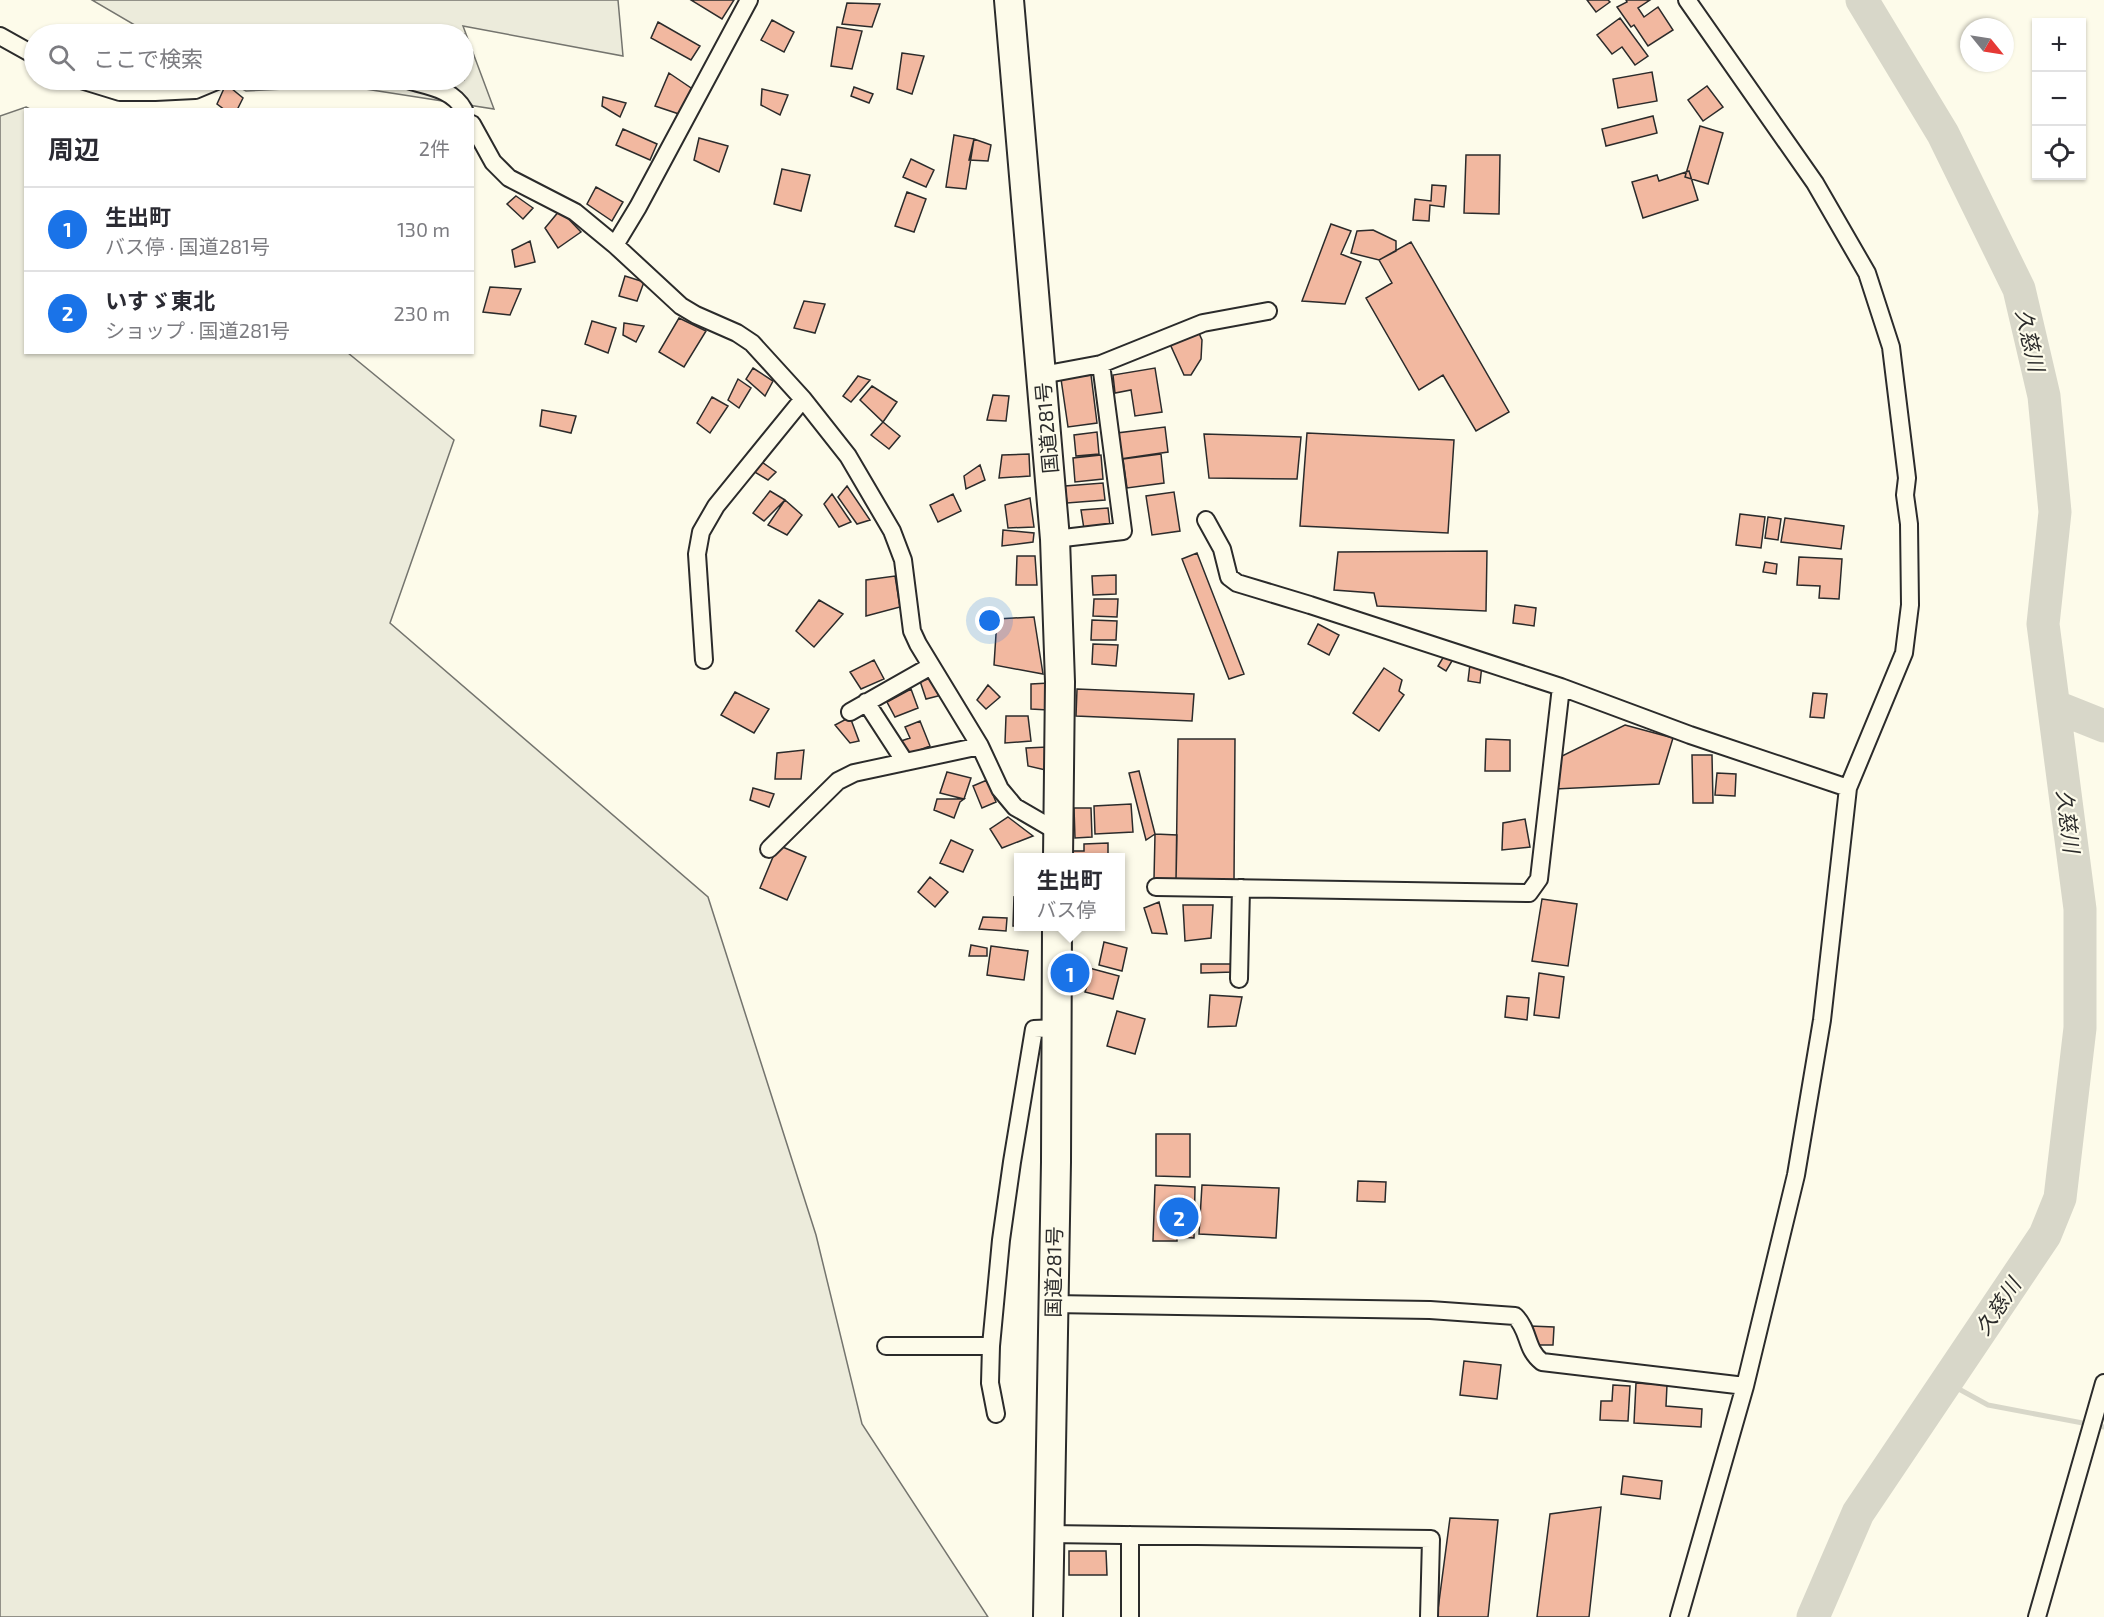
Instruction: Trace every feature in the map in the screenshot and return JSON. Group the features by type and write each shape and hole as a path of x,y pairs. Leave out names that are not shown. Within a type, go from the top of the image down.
{"highway":[{"name":"国道281号","path":"1009,0 1055,539 1060,682 1058,845"},
{"name":"国道281号","path":"1048,1617 1057,931"}],"street":[{"path":"615,245 638,207 749,0"},
{"path":"1679,1617 1744,1386 1796,1175 1823,1008 1848,788 1904,653 1910,604 1909,524 1905,495 1907,478 1891,347 1867,273 1815,183 1687,0"},
{"path":"0,36 24,49"},
{"path":"114,90 120,92 195,90"},
{"path":"441,90 458,99 463,108"},
{"path":"474,128 493,162 509,178 575,212 615,245 681,306 753,343 803,399 848,456 892,531 903,560 912,631 980,746 1000,789 1015,807 1058,845"},
{"path":"1042,375 1101,364 1203,323 1268,311"},
{"path":"1055,539 1123,531 1101,364"},
{"path":"704,660 697,554 701,532 716,506 803,399"},
{"path":"1206,520 1222,549 1229,578 1237,583 1561,687 1690,735 1848,788"},
{"path":"850,712 931,666"},
{"path":"1156,887 1530,893 1539,879 1561,687"},
{"path":"866,702 905,762"},
{"path":"770,849 838,781 854,773 980,746"},
{"path":"1239,979 1241,888"},
{"path":"996,1414 990,1383 991,1346 1001,1240 1012,1162 1034,1029 1057,1028"},
{"path":"1052,1304 1425,1310 1515,1316 1523,1324 1532,1354 1542,1362 1744,1386"},
{"path":"886,1346 991,1346"},
{"path":"2037,1617 2104,1383"},
{"path":"1048,1534 1431,1539 1429,1617"},
{"path":"1130,1535 1130,1617"}],"shaded area":[{"path":"92,0 618,0 623,56 474,28 474,24 133,24"},
{"path":"474,55 494,109 372,90 474,90"},
{"path":"26,107 28,108 24,108 24,354 349,354 454,440 390,623 708,897 816,1235 862,1424 988,1617 0,1617 0,116"}],"building":[{"path":"691,0 734,0 722,19"},
{"path":"1587,0 1608,0 1610,2 1596,12"},
{"path":"1626,0 1650,0 1638,8 1644,17 1658,7 1673,30 1648,46 1634,25 1631,27 1617,7 1627,2"},
{"path":"847,3 880,4 872,27 842,24"},
{"path":"1620,18 1648,56 1635,65 1622,47 1612,54 1597,35"},
{"path":"772,20 794,32 784,52 761,40"},
{"path":"658,22 700,46 691,60 651,38"},
{"path":"837,27 862,31 852,69 831,66"},
{"path":"902,53 924,56 912,94 897,89"},
{"path":"1652,72 1657,101 1618,108 1613,79"},
{"path":"669,73 694,90 682,115 655,106"},
{"path":"1707,86 1723,107 1703,121 1688,100"},
{"path":"854,87 873,94 869,103 851,96"},
{"path":"762,89 788,95 780,115 761,105"},
{"path":"223,90 233,90 243,98 238,108 222,108 217,104"},
{"path":"603,97 626,103 620,117 602,106"},
{"path":"1653,116 1657,133 1606,146 1602,129"},
{"path":"1700,126 1723,133 1708,184 1685,177"},
{"path":"623,129 657,144 650,160 616,145"},
{"path":"954,135 974,139 966,189 946,187"},
{"path":"699,138 728,146 719,172 694,160"},
{"path":"974,139 991,145 988,161 969,160"},
{"path":"1466,155 1500,155 1499,214 1464,213"},
{"path":"911,159 934,170 926,187 903,177"},
{"path":"782,169 810,175 801,211 774,204"},
{"path":"1689,171 1698,200 1643,218 1632,182 1657,175 1659,181"},
{"path":"1432,185 1446,186 1444,207 1430,205 1429,221 1413,220 1415,199 1431,201"},
{"path":"596,187 623,202 612,221 587,204"},
{"path":"907,192 926,199 914,232 895,226"},
{"path":"516,196 533,208 523,219 507,204"},
{"path":"560,210 581,232 558,248 545,228"},
{"path":"1331,224 1351,231 1341,254 1361,262 1345,304 1302,301"},
{"path":"1373,230 1396,241 1396,251 1379,260 1351,253 1357,231"},
{"path":"530,241 535,262 515,267 512,250"},
{"path":"1411,242 1509,412 1476,431 1443,375 1419,390 1366,298 1392,283 1379,260"},
{"path":"625,276 644,282 637,301 619,296"},
{"path":"490,287 521,289 510,315 483,312"},
{"path":"804,301 825,304 815,333 794,328"},
{"path":"679,318 706,331 684,367 659,352"},
{"path":"592,321 616,328 608,353 585,344"},
{"path":"624,323 644,326 636,342 623,335"},
{"path":"1198,331 1202,340 1201,359 1191,375 1184,375 1170,344"},
{"path":"753,368 773,381 765,396 746,379"},
{"path":"1155,368 1162,412 1135,416 1131,390 1115,393 1113,375"},
{"path":"1091,375 1097,423 1068,427 1061,379"},
{"path":"858,376 870,380 851,402 843,396"},
{"path":"738,379 751,388 739,408 728,400"},
{"path":"872,386 897,402 883,422 860,400"},
{"path":"993,395 1009,396 1006,421 987,420"},
{"path":"712,397 728,406 710,433 697,423"},
{"path":"542,410 576,416 571,433 540,426"},
{"path":"883,422 900,436 889,449 871,435"},
{"path":"1165,427 1168,452 1120,459 1117,433"},
{"path":"1097,432 1099,454 1076,456 1074,435"},
{"path":"1307,433 1454,440 1448,533 1300,526"},
{"path":"1204,434 1301,437 1297,479 1209,478"},
{"path":"1029,454 1030,476 999,478 1002,455"},
{"path":"1161,454 1164,483 1127,488 1123,459"},
{"path":"1101,455 1103,479 1075,482 1073,458"},
{"path":"759,460 776,472 768,480 748,468"},
{"path":"980,465 985,480 966,489 964,476"},
{"path":"1103,483 1105,500 1067,503 1065,486"},
{"path":"847,486 870,520 857,524 838,497"},
{"path":"770,491 785,500 764,521 753,513"},
{"path":"1174,492 1180,531 1152,535 1146,496"},
{"path":"832,494 851,522 839,527 824,504"},
{"path":"953,494 961,511 938,522 930,505"},
{"path":"1030,498 1034,527 1008,528 1005,505"},
{"path":"785,500 802,515 787,535 768,525"},
{"path":"1108,508 1110,526 1084,529 1081,510"},
{"path":"1740,514 1765,517 1761,548 1736,545"},
{"path":"1768,517 1781,519 1778,540 1765,538"},
{"path":"1785,518 1844,526 1841,549 1781,542"},
{"path":"1003,530 1034,533 1033,542 1002,546"},
{"path":"1487,551 1486,611 1377,606 1374,593 1334,590 1338,552"},
{"path":"1197,553 1244,674 1229,679 1182,559"},
{"path":"1017,556 1035,556 1037,585 1016,585"},
{"path":"1799,557 1842,559 1839,599 1819,598 1820,586 1797,585"},
{"path":"1765,562 1777,564 1776,574 1763,572"},
{"path":"1116,575 1116,594 1093,595 1092,576"},
{"path":"895,576 900,607 866,616 866,580"},
{"path":"1094,599 1118,599 1117,617 1093,616"},
{"path":"819,600 843,614 814,647 796,631"},
{"path":"1515,605 1536,608 1534,626 1513,623"},
{"path":"1034,617 1043,674 994,665 997,619"},
{"path":"1092,620 1117,621 1116,640 1091,640"},
{"path":"1318,624 1339,635 1329,655 1308,644"},
{"path":"1093,644 1118,645 1116,666 1092,664"},
{"path":"1444,656 1452,661 1446,671 1438,666"},
{"path":"874,660 884,679 861,689 850,672"},
{"path":"1470,664 1482,665 1480,683 1468,681"},
{"path":"1384,668 1402,680 1399,691 1404,695 1379,731 1353,713"},
{"path":"937,677 942,695 926,699 920,681"},
{"path":"1049,683 1048,710 1031,709 1031,684"},
{"path":"988,685 1000,697 986,709 977,700"},
{"path":"911,689 918,708 895,717 887,702"},
{"path":"1077,689 1194,694 1192,721 1076,716"},
{"path":"735,692 769,709 754,733 721,715"},
{"path":"1813,693 1827,694 1824,718 1810,717"},
{"path":"1006,716 1028,716 1031,741 1005,743"},
{"path":"850,717 859,741 850,743 835,725"},
{"path":"920,721 930,746 907,755 901,741 910,738 905,727"},
{"path":"1625,725 1673,738 1659,784 1555,789 1560,757"},
{"path":"1178,739 1235,739 1234,882 1176,880"},
{"path":"1486,739 1510,740 1510,771 1485,771"},
{"path":"1048,747 1050,771 1028,766 1026,748"},
{"path":"804,750 801,779 775,779 777,753"},
{"path":"1692,755 1712,755 1713,803 1693,803"},
{"path":"1139,771 1155,834 1146,840 1129,773"},
{"path":"947,772 971,778 964,799 940,793"},
{"path":"1717,773 1736,774 1735,796 1715,795"},
{"path":"987,780 996,802 982,808 973,786"},
{"path":"753,788 774,794 769,807 750,800"},
{"path":"937,799 964,799 960,802 954,818 934,810"},
{"path":"1131,804 1133,832 1095,834 1094,806"},
{"path":"1074,808 1091,808 1092,837 1075,838"},
{"path":"1008,817 1033,836 1002,848 990,829"},
{"path":"1525,819 1530,847 1502,850 1503,823"},
{"path":"1155,834 1177,835 1176,880 1154,879"},
{"path":"951,840 973,850 963,872 940,863"},
{"path":"1108,843 1108,853 1071,853 1071,851 1084,851 1084,844"},
{"path":"778,845 806,857 787,900 760,888"},
{"path":"930,877 948,892 935,907 918,892"},
{"path":"1542,899 1577,904 1568,966 1532,961"},
{"path":"1159,902 1167,934 1152,933 1144,908"},
{"path":"1183,905 1213,905 1211,938 1185,941"},
{"path":"983,917 1007,918 1006,931 979,929"},
{"path":"1104,942 1127,948 1122,971 1099,965"},
{"path":"971,945 987,948 987,956 969,956"},
{"path":"991,946 1028,951 1024,980 987,975"},
{"path":"1201,964 1232,964 1233,972 1201,973"},
{"path":"1078,965 1119,976 1113,999 1085,992 1088,983 1074,979"},
{"path":"1539,973 1564,977 1559,1018 1534,1015"},
{"path":"1210,995 1242,997 1236,1026 1208,1027"},
{"path":"1507,996 1529,998 1527,1020 1505,1017"},
{"path":"1117,1011 1145,1019 1135,1054 1107,1046"},
{"path":"1156,1134 1190,1134 1190,1177 1156,1176"},
{"path":"1358,1181 1386,1182 1385,1202 1357,1201"},
{"path":"1155,1185 1195,1187 1194,1238 1177,1237 1177,1241 1153,1241"},
{"path":"1202,1185 1279,1188 1276,1238 1199,1234"},
{"path":"1530,1326 1554,1327 1553,1345 1535,1345"},
{"path":"1464,1361 1501,1365 1497,1399 1460,1395"},
{"path":"1636,1383 1667,1385 1666,1406 1702,1409 1701,1427 1634,1423"},
{"path":"1613,1385 1630,1386 1628,1421 1600,1420 1601,1401 1612,1401"},
{"path":"1623,1476 1662,1481 1660,1499 1621,1494"},
{"path":"1601,1507 1589,1617 1537,1617 1550,1514"},
{"path":"1450,1518 1498,1520 1488,1617 1437,1617"},
{"path":"1069,1551 1106,1551 1107,1575 1069,1575"}],"waterway":[{"name":"久慈川","path":"1813,1617 1858,1513 2045,1235 2060,1198 2080,1028 2080,909 2043,624 2055,512 2044,396 2019,289 1943,134 1862,0"},
{"path":"2054,706 2104,726"},
{"path":"1946,1382 1988,1405 2104,1427"}],"place":[{"name":"生出町","path":"1070,973"},
{"name":"いすゞ東北","path":"1179,1217"}]}
